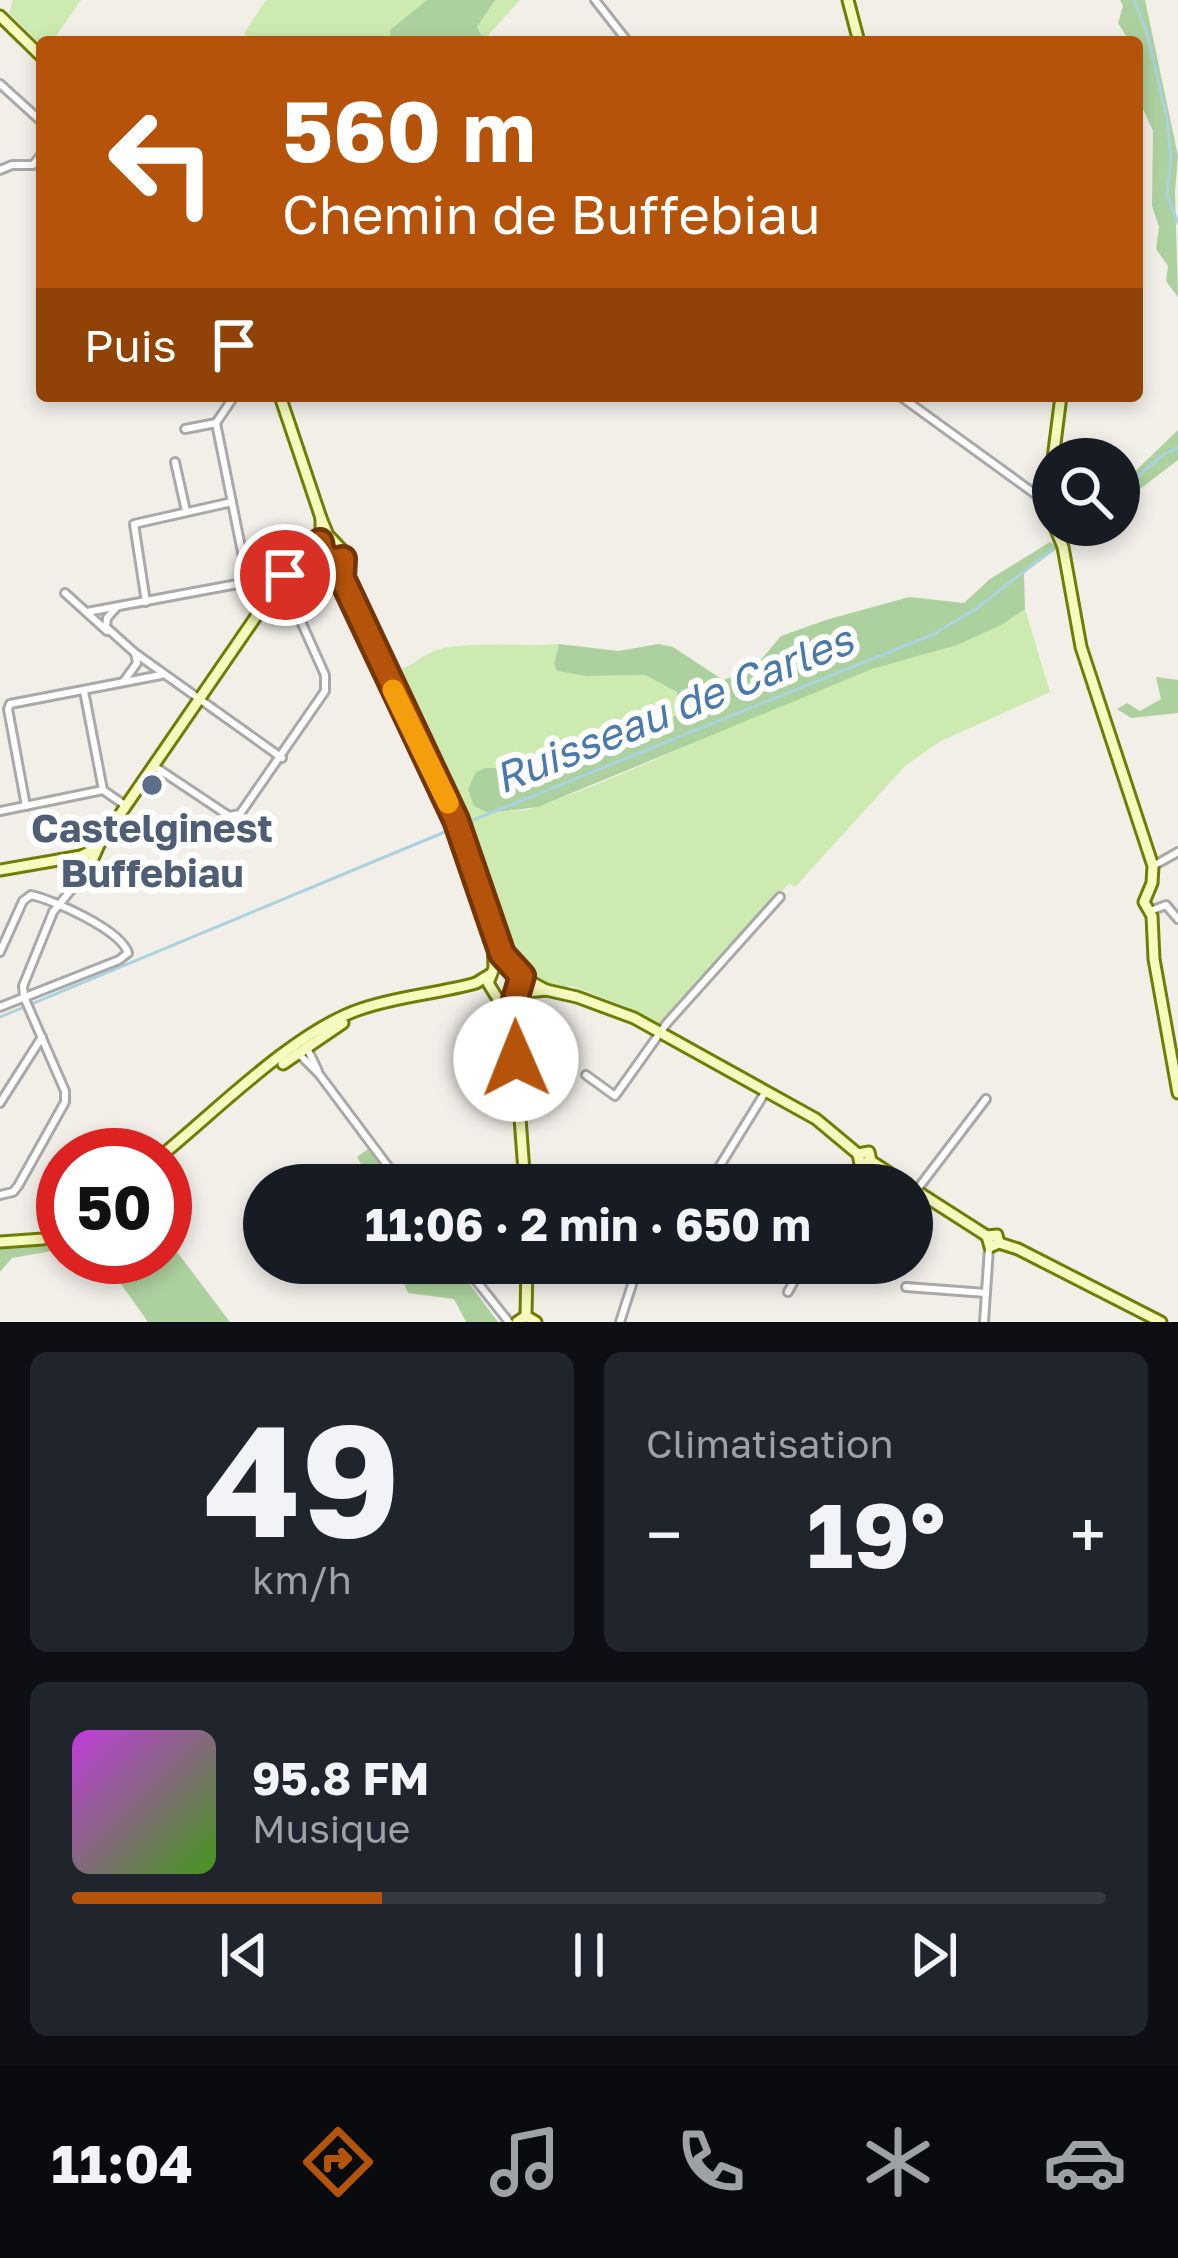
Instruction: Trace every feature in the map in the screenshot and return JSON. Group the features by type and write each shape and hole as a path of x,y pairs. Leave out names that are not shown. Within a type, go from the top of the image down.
{"street":[{"path":"595,0 623,36"},
{"path":"848,0 857,36"},
{"path":"0,16 36,51"},
{"path":"0,84 36,117"},
{"path":"0,170 36,161"},
{"path":"231,402 217,424 248,582"},
{"path":"282,402 321,518 325,547 458,826 492,927 511,965 546,991 611,1008 766,1090 816,1119 870,1164"},
{"path":"908,402 1032,492"},
{"path":"1056,438 1060,402"},
{"path":"185,430 217,424"},
{"path":"176,462 186,511"},
{"path":"146,602 134,524 232,502"},
{"path":"1063,546 1082,646 1153,866 1144,899 1150,911 1178,1093"},
{"path":"325,547 343,559"},
{"path":"0,1195 13,1192 65,1102 65,1091 23,986 35,949 59,904 79,868 300,559 325,547 343,550 342,578"},
{"path":"86,612 248,582 299,617 326,680 325,691 236,816 154,766"},
{"path":"65,593 161,675 281,758"},
{"path":"110,633 105,623 118,607"},
{"path":"121,683 136,668 135,653"},
{"path":"26,806 10,704 161,675"},
{"path":"84,691 104,790 126,806"},
{"path":"0,811 104,790"},
{"path":"1153,866 1178,852"},
{"path":"0,869 58,860 79,868"},
{"path":"0,952 26,898 35,896 59,904 119,939 128,953 0,1007"},
{"path":"586,1075 614,1096 659,1033 780,897"},
{"path":"1150,911 1166,905 1178,919"},
{"path":"492,927 494,994 505,1011 515,1068"},
{"path":"192,1130 345,1015 454,989 511,965"},
{"path":"522,976 512,1010 523,1164"},
{"path":"454,989 494,994 546,991"},
{"path":"0,1103 42,1037"},
{"path":"301,1049 387,1164"},
{"path":"721,1164 766,1090"},
{"path":"932,1164 986,1099"},
{"path":"861,1164 863,1160"},
{"path":"933,1203 991,1245 1151,1320"},
{"path":"0,1243 36,1240"},
{"path":"984,1322 991,1245"},
{"path":"484,1284 522,1321"},
{"path":"522,1321 525,1284"},
{"path":"620,1322 632,1284"},
{"path":"788,1292 792,1284"},
{"path":"905,1287 986,1293"}],"green space":[{"path":"13,0 81,0 56,36 36,36 36,40 9,13"},
{"path":"266,0 427,0 391,30 391,36 244,33"},
{"path":"427,0 495,0 477,27 482,36 390,36 390,30"},
{"path":"495,0 520,0 488,36 482,36 477,27"},
{"path":"1120,0 1145,0 1178,156 1178,297 1166,281 1168,266 1156,249 1153,131 1143,109 1143,36 1126,36 1118,23"},
{"path":"1178,430 1178,460 1140,489 1140,467"},
{"path":"1044,546 1058,548 1024,573 1025,609 957,645 872,669 538,807 489,813 474,806 468,789 476,772 562,768 640,742 680,712 677,692 645,675 586,676 557,671 559,644 618,651 659,644 673,647 723,680 753,669 781,636 909,597 964,603 990,579"},
{"path":"1025,609 1050,692 941,741 905,766 795,887 789,883 663,1026 572,986 559,988 530,976 505,953 468,836 392,671 444,648 559,644 554,662 558,671 586,676 645,675 677,692 680,712 640,742 562,768 486,768 489,813 527,810 827,685 969,638"},
{"path":"1156,677 1178,680 1178,713 1131,718 1117,709 1127,703 1140,711 1161,699"},
{"path":"368,1149 379,1164 361,1164 357,1157"},
{"path":"36,1243 36,1254 12,1258 0,1272 0,1249"},
{"path":"192,1272 230,1322 148,1322 121,1284 192,1284"},
{"path":"404,1284 470,1284 498,1322 466,1322 454,1299 408,1293"}],"waterway":[{"name":"Ruisseau de Carles","path":"1134,0 1167,118 1171,157 1167,195 1178,223"},
{"name":"Ruisseau de Carles","path":"1140,474 1178,447"},
{"name":"Ruisseau de Carles","path":"461,825 934,634 977,608 1057,546"},
{"name":"Ruisseau de Carles","path":"0,1017 452,829"}],"slow traffic":[{"path":"393,690 448,803"}],"place":[{"name":"Castelginest Buffebiau","path":"152,785"}],"route":[{"path":"285,575 320,542 322,554 334,561 343,559 342,578 456,820 502,954 522,976 512,1010 516,1059"}]}
